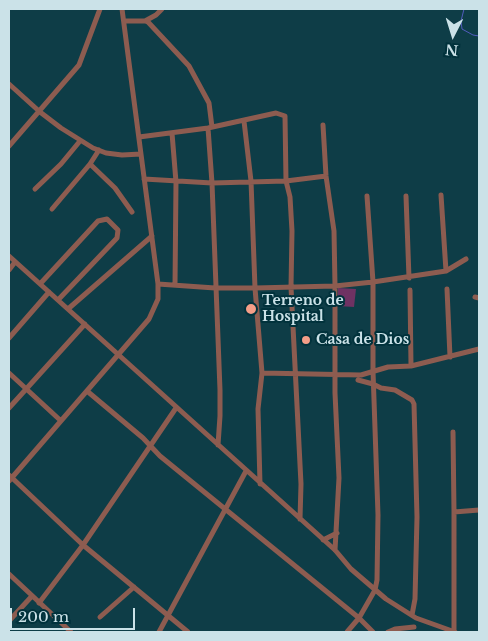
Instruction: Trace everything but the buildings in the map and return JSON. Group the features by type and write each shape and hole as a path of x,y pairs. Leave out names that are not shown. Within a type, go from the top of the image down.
{"street":[{"path":"9,146 79,65 100,9"},
{"path":"122,9 158,284 158,299 149,319 10,478 83,545 188,632"},
{"path":"145,21 162,9"},
{"path":"124,21 148,22 189,66 209,103 220,416 218,445"},
{"path":"9,84 40,112 80,141 99,150 122,155 141,154"},
{"path":"139,138 210,128 276,113 285,116 286,181 290,197 292,231 291,287 301,484 300,520"},
{"path":"244,121 251,181 255,288 262,373 258,409 260,484"},
{"path":"323,125 326,176 334,231 335,375 339,478 335,550"},
{"path":"172,134 176,182 175,285"},
{"path":"35,189 61,164 80,141"},
{"path":"52,209 90,164 99,150"},
{"path":"90,164 115,188 132,212"},
{"path":"144,179 212,183 286,181 326,176"},
{"path":"441,195 446,271"},
{"path":"347,632 359,618 375,590 378,580 378,515 373,384 373,282 367,196"},
{"path":"406,196 409,278"},
{"path":"40,284 98,221 107,219 118,230 117,238 58,300"},
{"path":"68,309 152,236"},
{"path":"9,256 335,550 351,569 375,590 397,608 454,632 452,432"},
{"path":"158,284 216,288 335,286 409,278 446,271 466,259"},
{"path":"9,270 16,262"},
{"path":"447,289 450,357"},
{"path":"410,290 411,366"},
{"path":"9,338 49,292"},
{"path":"9,408 85,324"},
{"path":"262,373 361,375 388,367 411,366 479,349"},
{"path":"9,373 60,420"},
{"path":"358,380 381,388 395,390 412,400 414,404 416,517 414,630 395,629 388,632"},
{"path":"87,391 225,510 374,632"},
{"path":"39,602 83,545 176,408"},
{"path":"159,632 246,471"},
{"path":"454,512 479,510"},
{"path":"323,540 337,533"},
{"path":"9,574 72,632"},
{"path":"100,617 134,587"},
{"path":"9,621 32,596"}],"shaded area":[{"path":"338,288 356,289 354,307 338,306"}],"waterway":[{"path":"464,9 461,21 462,29 479,36"}],"place":[{"name":"Terreno de Hospital","path":"251,309"},
{"name":"Casa de Dios","path":"306,340"}]}
